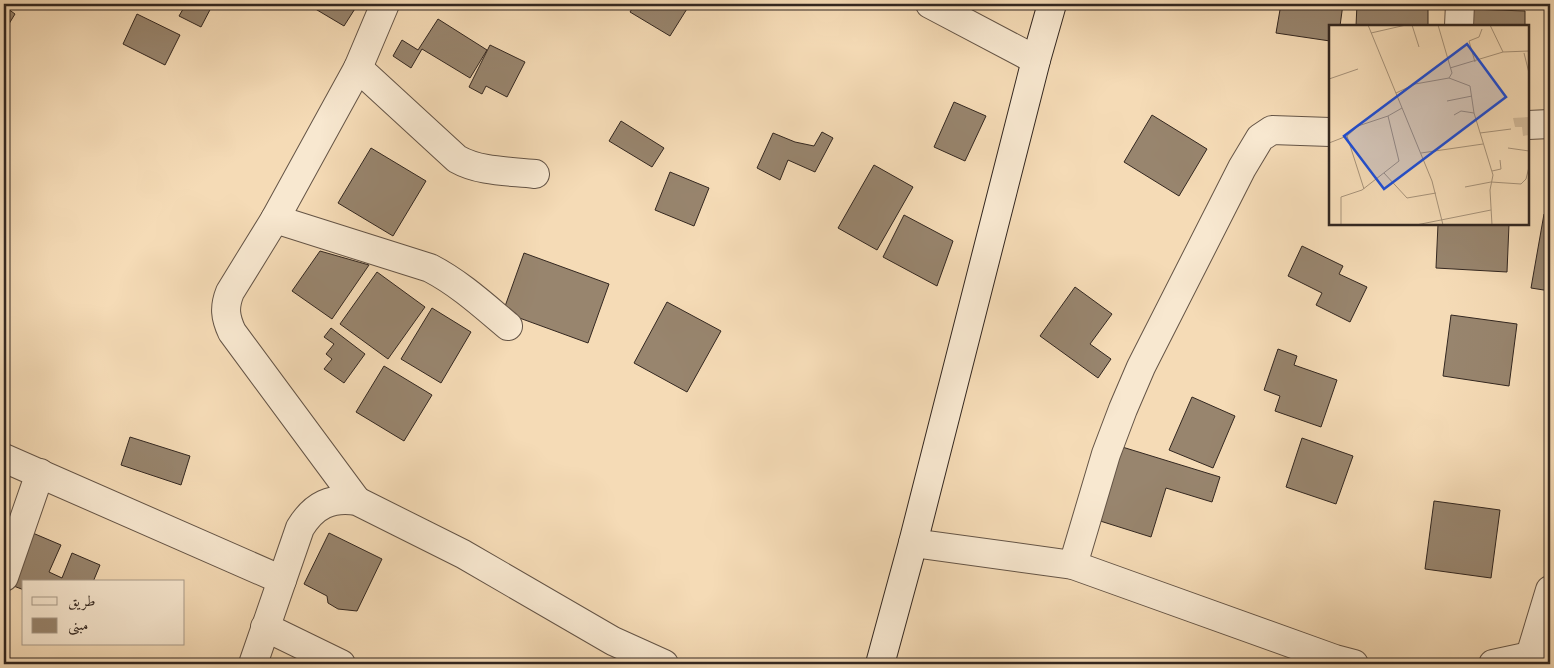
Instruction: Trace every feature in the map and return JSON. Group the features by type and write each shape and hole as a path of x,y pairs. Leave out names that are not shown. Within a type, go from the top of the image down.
{"street":[{"path":"357,501 232,332 225,312 226,301 230,292 275,219 358,68 385,4"},
{"path":"930,4 1036,60"},
{"path":"880,664 913,544 1036,60 1052,4"},
{"path":"1460,4 1460,25"},
{"path":"358,68 457,159 480,168 535,174"},
{"path":"1529,125 1550,124"},
{"path":"1073,565 1106,454 1141,367 1256,143 1272,130 1329,132"},
{"path":"275,219 430,268 448,278 508,326"},
{"path":"4,458 282,580"},
{"path":"4,577 40,474"},
{"path":"253,664 300,528 314,510 329,502 346,500 357,501 463,554 613,641 664,664"},
{"path":"913,544 1073,565 1335,659 1354,664"},
{"path":"1493,664 1540,658 1550,590"},
{"path":"265,627 341,664"}],"building":[{"path":"186,4 213,4 201,27 179,16"},
{"path":"307,4 358,4 344,26"},
{"path":"635,4 690,4 670,36 630,12"},
{"path":"1281,4 1343,4 1340,25 1329,25 1329,41 1276,33"},
{"path":"1357,4 1428,4 1428,25 1356,25"},
{"path":"4,6 15,14 4,32"},
{"path":"1470,9 1525,11 1525,25 1469,25"},
{"path":"137,14 180,35 165,65 123,44"},
{"path":"438,19 487,50 470,78 422,49 411,68 393,56 402,40 418,50"},
{"path":"490,45 525,62 507,97 486,86 482,94 469,87"},
{"path":"954,102 986,116 965,161 934,147"},
{"path":"1152,115 1207,149 1179,196 1124,162"},
{"path":"621,121 664,148 652,167 609,141"},
{"path":"822,132 833,138 815,172 788,160 780,180 757,168 773,133 795,142 814,146"},
{"path":"371,148 426,181 393,236 338,203"},
{"path":"874,165 913,187 877,250 838,228"},
{"path":"670,172 709,188 694,226 655,210"},
{"path":"1544,214 1550,215 1550,291 1531,288"},
{"path":"904,215 953,241 937,286 883,257"},
{"path":"1438,225 1509,225 1507,272 1436,268"},
{"path":"1302,246 1343,266 1339,274 1367,287 1350,322 1316,305 1322,293 1288,276"},
{"path":"320,251 369,265 332,319 292,291"},
{"path":"524,253 609,284 588,343 503,312"},
{"path":"377,272 425,307 388,359 340,324"},
{"path":"1075,287 1112,314 1090,344 1111,359 1098,378 1040,336"},
{"path":"667,302 721,331 687,392 634,363"},
{"path":"432,308 471,332 441,383 401,359"},
{"path":"1451,315 1517,324 1509,386 1443,376"},
{"path":"331,328 365,354 344,383 324,369 332,359 326,354 334,344 324,337"},
{"path":"1278,349 1297,356 1294,365 1337,380 1321,427 1275,411 1280,396 1264,390"},
{"path":"384,366 432,395 404,441 356,412"},
{"path":"1192,397 1235,416 1213,468 1169,450"},
{"path":"130,437 190,456 181,485 121,465"},
{"path":"1302,438 1353,456 1336,504 1286,487"},
{"path":"1119,446 1220,477 1212,502 1166,488 1151,537 1097,520"},
{"path":"1434,501 1500,510 1491,578 1425,569"},
{"path":"28,531 61,545 49,572 62,578 72,553 100,565 94,580 22,580 22,589 6,583"},
{"path":"329,533 382,559 357,611 338,609 328,603 327,596 304,584"}]}
